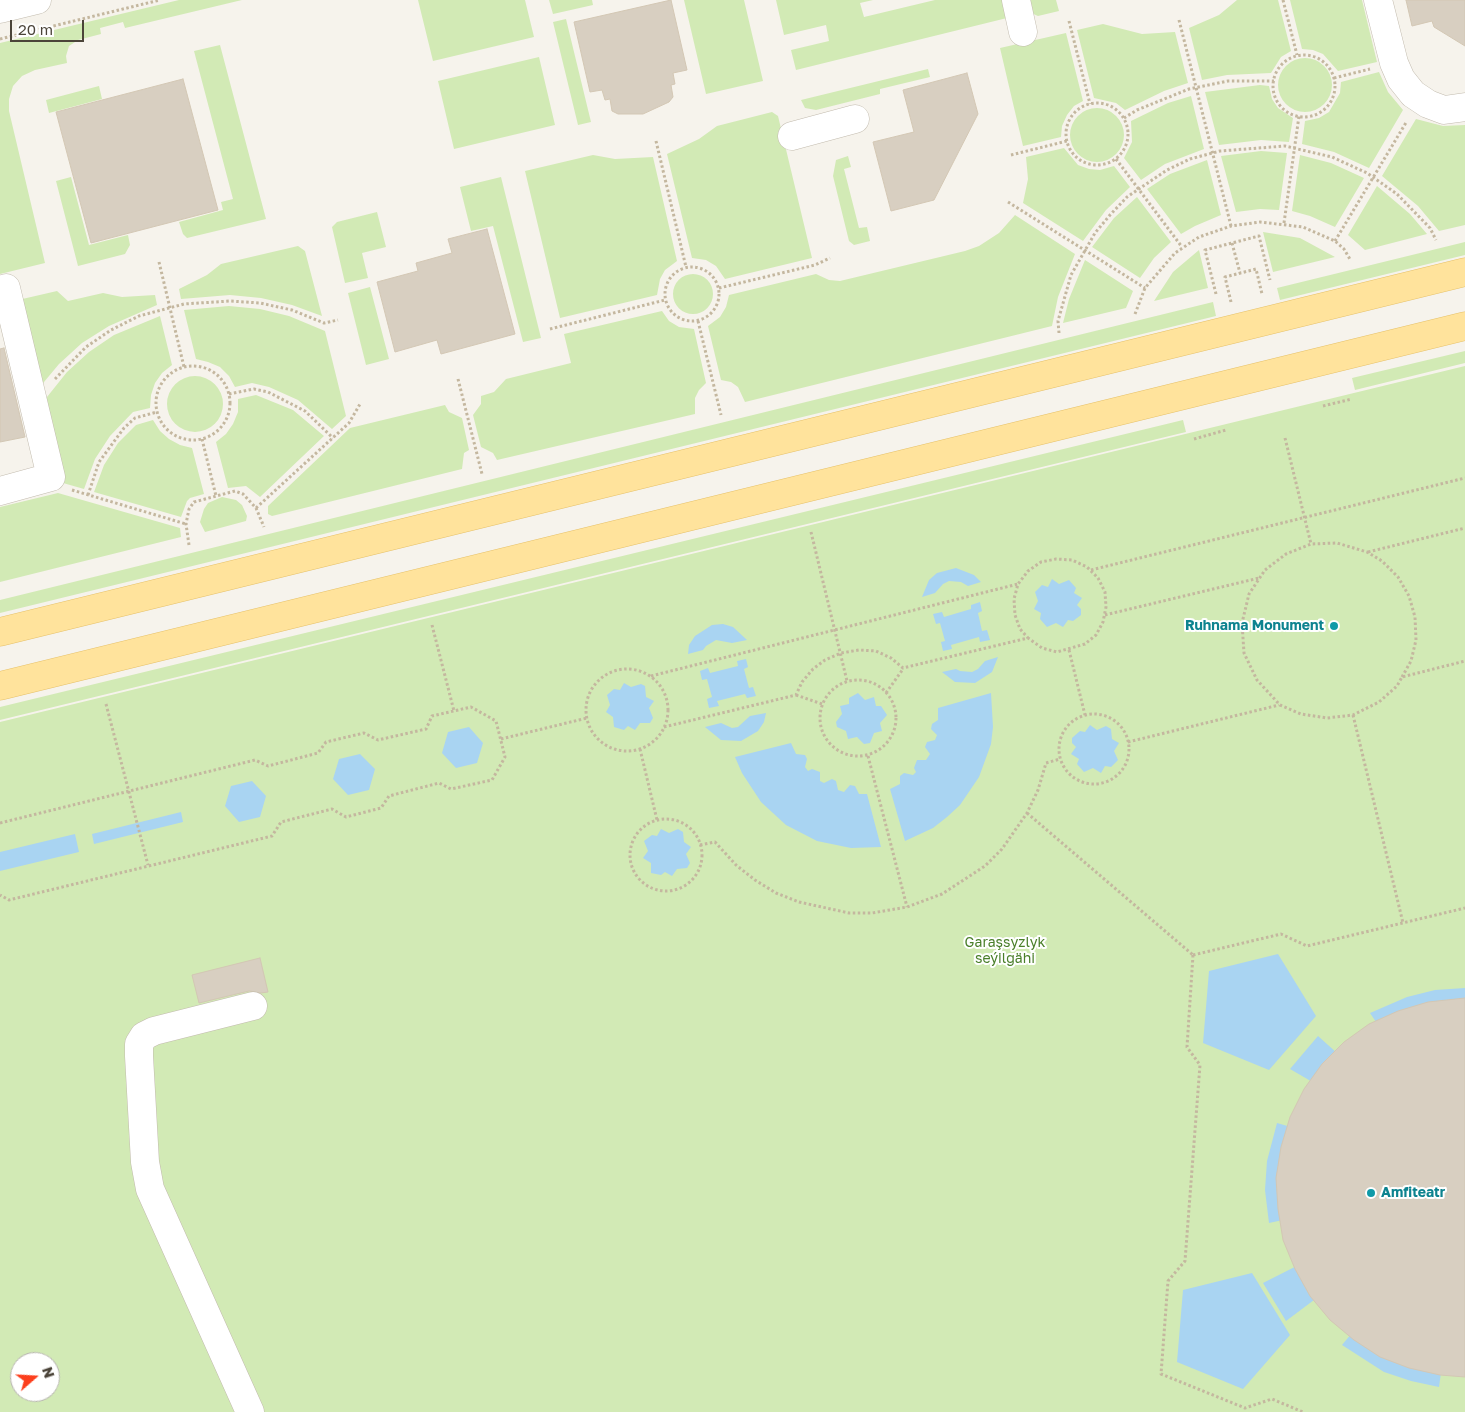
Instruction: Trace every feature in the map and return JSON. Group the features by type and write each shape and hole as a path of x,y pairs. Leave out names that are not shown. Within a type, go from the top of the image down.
{"main road":[{"path":"0,632 1465,272"},
{"path":"0,686 1465,326"}],"street":[{"path":"0,9 37,0"},
{"path":"1016,0 1023,32"},
{"path":"1378,0 1394,63 1401,79 1413,94 1444,110 1465,107"},
{"path":"792,136 855,119"},
{"path":"0,491 51,477 6,288"},
{"path":"250,1412 150,1189 146,1162 138,1056 139,1044 144,1036 253,1006"}],"path":[{"path":"0,39 160,0"},
{"path":"1283,0 1297,55"},
{"path":"1179,20 1231,226"},
{"path":"1069,21 1090,104"},
{"path":"1308,54 1318,58 1327,64 1334,78 1334,95 1330,104 1322,112 1312,116 1299,116 1282,107 1276,98 1274,81 1279,67 1297,55 1308,54"},
{"path":"1334,78 1394,63"},
{"path":"1124,118 1166,97 1196,88 1228,81 1260,79 1274,81"},
{"path":"1335,241 1420,99"},
{"path":"1101,103 1111,106 1124,118 1129,132 1127,143 1123,153 1116,159 1105,165 1094,166 1075,156 1067,142 1067,125 1080,108 1090,104 1101,103"},
{"path":"1284,223 1299,116"},
{"path":"656,141 686,267"},
{"path":"1011,155 1067,142"},
{"path":"1059,333 1058,321 1071,275 1084,250 1110,215 1138,188 1167,170 1190,159 1212,153 1261,146 1294,148 1332,157 1373,177 1414,210 1430,228 1436,240"},
{"path":"1116,159 1182,247"},
{"path":"1008,202 1145,288"},
{"path":"1135,314 1145,288 1164,264 1182,247 1199,237 1231,226 1260,222 1284,223 1303,227 1335,241 1344,249 1351,261"},
{"path":"1216,294 1205,250 1258,236 1270,280"},
{"path":"1232,243 1240,273"},
{"path":"719,288 815,265 830,258"},
{"path":"159,262 184,367"},
{"path":"686,267 697,267 707,271 714,278 719,288 719,299 715,309 708,317 698,321 687,321 677,318 665,300 665,290 669,279 676,272 686,267"},
{"path":"1231,303 1225,277 1240,273 1256,269 1262,295"},
{"path":"550,329 665,300"},
{"path":"32,397 40,395 86,347 112,330 139,316 170,307 199,302 260,303 292,310 324,323 338,320"},
{"path":"698,321 721,415"},
{"path":"196,366 207,369 225,384 229,394 229,412 222,427 202,439 185,439 170,432 162,423 156,401 159,389 174,372 184,367 196,366"},
{"path":"458,378 482,474"},
{"path":"229,394 254,388 268,392 300,408 332,438"},
{"path":"1324,406 1352,399"},
{"path":"256,508 349,422 360,404"},
{"path":"88,495 99,462 124,428 135,418 158,412"},
{"path":"1194,439 1226,430"},
{"path":"1285,438 1311,544"},
{"path":"202,439 216,496"},
{"path":"51,477 59,486 186,524"},
{"path":"1090,570 1465,478"},
{"path":"189,545 186,524 189,509 194,502 235,491 243,494 256,508 264,527"},
{"path":"1367,552 1465,528"},
{"path":"811,532 847,681"},
{"path":"1337,543 1367,552 1382,561 1398,577 1409,596 1415,617 1416,640 1411,661 1397,686 1379,702 1353,715 1327,718 1301,714 1280,705 1257,680 1244,653 1242,623 1249,594 1265,570 1286,554 1311,544 1337,543"},
{"path":"1056,559 1072,560 1090,570 1098,578 1104,592 1105,615 1096,635 1085,644 1070,650 1056,652 1042,648 1028,638 1020,629 1015,615 1014,599 1018,584 1028,571 1041,562 1056,559"},
{"path":"1105,615 1259,578"},
{"path":"651,676 1018,584"},
{"path":"432,625 454,711"},
{"path":"886,692 903,668 1028,638"},
{"path":"796,695 802,682 812,670 825,660 840,653 859,650 876,651 891,658 903,668"},
{"path":"1070,650 1085,715"},
{"path":"1402,677 1465,661"},
{"path":"625,668 639,670 651,676 662,686 669,712 659,736 649,745 640,749 624,751 611,748 600,741 591,730 586,718 586,704 590,690 599,679 611,671 625,668"},
{"path":"860,680 872,682 886,692 895,708 897,720 894,732 888,742 868,756 845,754 834,748 826,739 820,716 822,704 828,694 837,686 847,681 860,680"},
{"path":"664,727 796,695 822,704"},
{"path":"106,704 148,866"},
{"path":"1128,742 1280,705"},
{"path":"0,823 255,760 268,766 318,753 326,742 364,733 378,740 426,729 432,716 471,707 496,721 505,757 492,780 451,789 440,783 389,796 382,808 346,817 332,809 281,822 272,836 9,900 0,895"},
{"path":"1085,715 1107,716 1117,722 1124,731 1128,742 1128,754 1125,765 1118,774 1102,782 1085,783 1074,778 1065,769 1058,747 1061,736 1067,727 1085,715"},
{"path":"1353,715 1403,923"},
{"path":"501,739 586,718"},
{"path":"640,749 656,820"},
{"path":"868,756 907,907"},
{"path":"700,845 715,842 736,865 755,880 776,893 799,902 849,913 872,913 907,907 942,894 985,866 1002,850 1027,813 1038,790 1046,763 1060,758"},
{"path":"1027,813 1193,955"},
{"path":"672,819 683,822 693,830 700,845 701,864 696,875 688,884 678,889 666,891 654,889 635,875 631,864 632,840 639,830 656,820 672,819"},
{"path":"1193,955 1281,934 1307,946 1465,908"},
{"path":"1193,955 1186,1047 1200,1065 1195,1134 1185,1261 1168,1281 1161,1374 1245,1408 1272,1399 1302,1412"}],"green space":[{"path":"179,0 242,0 125,28 123,22 100,28 101,34 78,40 69,46 66,56 67,63 35,70 22,76 13,86 9,99 9,111 45,263 0,274 0,43"},
{"path":"418,0 525,0 534,37 433,61"},
{"path":"549,0 592,0 593,5 553,14"},
{"path":"684,0 744,0 763,81 706,94"},
{"path":"776,0 873,0 860,3 864,17 935,0 1002,0 1007,18 796,70 791,50 829,41 826,25 784,35"},
{"path":"1028,0 1056,0 1059,11 1038,16 1031,13"},
{"path":"1237,0 1278,0 1291,51 1281,57 1271,73 1227,75 1202,80 1189,28 1219,15"},
{"path":"1290,0 1362,0 1377,62 1338,71 1323,54 1313,50 1302,49"},
{"path":"566,19 591,122 578,125 553,22"},
{"path":"1103,24 1142,34 1175,32 1188,83 1164,91 1125,110 1116,103 1094,98 1077,30"},
{"path":"1066,33 1083,101 1074,106 1067,115 1062,126 1061,137 1023,146 1000,48"},
{"path":"220,45 266,219 187,238 183,234 179,222 223,210 221,202 233,199 194,51"},
{"path":"539,57 555,125 454,149 438,81"},
{"path":"1300,58 1310,58 1320,62 1328,70 1332,85 1328,100 1320,108 1310,112 1300,112 1290,108 1282,100 1278,90 1278,80 1282,70 1290,62"},
{"path":"928,69 930,77 880,89 880,94 816,110 805,108 801,100"},
{"path":"1379,72 1388,92 1403,110 1369,168 1334,152 1302,144 1305,121 1319,118 1329,112 1340,93 1341,82"},
{"path":"1260,85 1269,86 1272,99 1278,108 1293,118 1289,142 1261,140 1219,145 1205,92"},
{"path":"99,86 102,99 49,113 46,100"},
{"path":"1191,96 1204,149 1165,164 1141,180 1124,158 1132,142 1131,121 1168,103"},
{"path":"1092,108 1102,108 1112,112 1120,120 1124,135 1120,150 1112,158 1102,162 1092,162 1082,158 1074,150 1070,140 1070,130 1074,120 1082,112"},
{"path":"772,112 778,116 812,258 725,279 716,266 706,260 692,258 667,154 699,139 717,126"},
{"path":"1416,119 1443,126 1465,125 1465,225 1439,231 1418,206 1382,176"},
{"path":"1064,148 1078,165 1089,169 1100,170 1114,166 1130,187 1106,210 1083,241 1023,203 1028,179 1026,157"},
{"path":"1261,151 1287,153 1279,210 1260,209 1236,212 1221,156"},
{"path":"593,155 615,159 653,157 677,261 665,270 660,279 657,295 560,318 525,171"},
{"path":"1300,155 1331,163 1364,178 1335,227 1310,216 1292,211"},
{"path":"848,156 851,167 844,169 859,228 867,227 870,241 854,245 849,241 833,176 836,160"},
{"path":"1207,160 1221,215 1181,234 1147,189 1170,174"},
{"path":"71,177 89,245 128,235 130,245 125,254 78,266 56,181"},
{"path":"501,177 541,338 523,342 493,226 471,231 460,187"},
{"path":"1377,186 1410,214 1427,234 1365,250 1348,235"},
{"path":"1137,197 1171,242 1154,258 1140,278 1092,247 1114,218"},
{"path":"377,212 386,247 362,253 368,278 345,283 332,227 337,222"},
{"path":"1015,215 1075,254 1058,297 1052,326 745,402 738,387 731,382 721,380 708,326 720,317 726,307 729,295 816,274 829,280 840,281 965,251 979,246 999,233"},
{"path":"1263,232 1300,238 1335,257 1273,272"},
{"path":"1465,242 1465,255 1280,300 1277,288"},
{"path":"298,246 305,251 322,316 292,305 261,298 230,295 181,299 179,289 207,275 221,264"},
{"path":"1199,250 1208,288 1154,301 1173,272"},
{"path":"1085,260 1133,291 1126,308 1063,323 1069,299"},
{"path":"689,274 697,274 704,277 710,283 713,294 710,305 704,311 697,314 689,314 682,311 676,305 673,298 673,290 676,283 682,277"},
{"path":"370,287 389,359 366,365 348,293"},
{"path":"57,291 68,301 103,293 122,297 155,295 157,305 109,326 82,343 59,364 39,388 18,300"},
{"path":"1213,302 1216,316 0,613 0,600"},
{"path":"229,306 260,309 289,316 325,331 346,416 332,429 298,400 269,387 252,383 235,387 229,376 220,367 196,359 184,310"},
{"path":"662,311 669,321 679,327 694,329 706,383 699,390 695,398 695,414 497,460 493,453 481,447 473,415 481,404 481,396 494,392 506,379 571,363 564,334"},
{"path":"160,316 172,365 162,373 155,383 151,395 150,408 133,412 110,436 95,459 84,489 63,483 43,402 67,372 89,352 114,335"},
{"path":"1465,351 1465,363 1355,390 1352,378"},
{"name":"Garaşsyzlyk seýilgähi","path":"1465,366 1465,1412 0,1412 0,722"},
{"path":"189,376 201,376 211,380 219,388 223,404 219,420 211,428 201,432 189,432 179,428 171,420 167,410 167,398 171,388 179,380"},
{"path":"256,395 293,410 324,436 260,497 246,486 228,488 216,442 226,434 233,424 238,412 238,399"},
{"path":"445,405 449,412 462,418 469,450 464,453 462,469 272,516 268,514 268,506 350,428"},
{"path":"153,420 160,431 169,439 180,445 192,448 204,494 190,498 187,501 181,517 94,492 104,465 118,443 136,425"},
{"path":"1183,420 1186,432 0,720 0,707"},
{"path":"58,493 180,528 181,537 0,582 0,507"},
{"path":"222,497 236,500 242,505 247,516 246,521 205,532 200,522 204,509 208,503"}],"water":[{"path":"956,568 974,575 981,582 968,586 961,582 949,581 943,584 935,593 922,597 929,580 937,573"},
{"path":"1052,579 1059,584 1069,580 1076,588 1074,593 1082,598 1077,605 1081,609 1081,615 1073,621 1068,620 1063,627 1056,623 1047,627 1040,619 1041,613 1034,609 1038,601 1035,592 1042,585 1048,587"},
{"path":"980,602 982,611 978,613 982,631 987,630 990,640 980,642 979,637 951,645 952,649 943,651 941,642 945,641 940,623 936,624 933,614 942,612 944,617 971,609 971,605"},
{"path":"723,624 733,627 747,640 732,643 716,640 703,650 688,654 689,645 695,636 712,625"},
{"path":"998,657 992,672 975,683 955,682 942,672 956,669 972,672 978,669 985,661"},
{"path":"746,659 748,667 744,669 749,688 753,687 756,696 747,698 745,694 717,701 719,706 709,708 707,699 712,697 707,679 702,680 700,671 708,668 710,673 738,666 737,661"},
{"path":"624,683 631,687 641,684 645,686 646,697 654,701 649,708 653,718 650,723 640,723 635,730 628,726 624,730 614,727 613,717 606,712 610,705 607,695 614,689 620,690"},
{"path":"858,693 865,700 874,697 876,706 881,706 887,715 880,723 882,731 874,733 870,743 864,744 857,737 848,739 846,731 837,727 836,722 842,714 840,706 849,704 849,698"},
{"path":"991,693 993,727 991,744 979,777 960,805 947,817 933,828 905,841 890,789 900,784 900,776 904,773 913,775 916,772 914,768 917,760 926,760 930,754 925,747 927,742 935,740 937,735 931,729 932,724 938,720 938,708"},
{"path":"766,713 764,722 758,731 741,741 721,740 705,727 721,723 732,728 738,727 750,716"},
{"path":"1090,725 1097,730 1106,726 1111,729 1112,739 1119,743 1114,751 1118,760 1111,767 1105,766 1101,773 1093,768 1084,772 1077,764 1079,759 1071,754 1076,747 1072,743 1072,738 1080,731 1085,732"},
{"path":"469,727 483,743 477,763 456,768 442,753 448,732"},
{"path":"791,743 796,754 805,755 807,759 805,767 808,771 812,769 820,772 820,781 824,783 832,779 836,781 838,790 844,792 850,785 855,786 859,794 867,794 881,847 851,848 817,841 786,825 761,802 742,773 735,757"},
{"path":"360,754 375,769 369,790 348,795 333,779 339,759"},
{"path":"252,781 266,796 260,817 239,822 225,806 231,786"},
{"path":"181,812 183,822 94,844 92,834"},
{"path":"661,829 669,833 678,829 683,832 684,842 691,847 686,854 690,863 687,868 677,869 672,876 665,872 661,875 651,873 651,863 643,858 648,851 644,841 652,835 657,836"},
{"path":"75,834 79,852 0,871 0,852"},
{"path":"1278,954 1316,1016 1269,1070 1203,1043 1209,971"},
{"path":"1465,988 1465,1063 1412,1076 1370,1013 1407,997 1435,990"},
{"path":"1318,1036 1377,1089 1359,1109 1290,1069"},
{"path":"1277,1123 1354,1145 1348,1206 1269,1223 1265,1190 1267,1161"},
{"path":"1344,1242 1358,1267 1286,1321 1263,1283"},
{"path":"1252,1273 1290,1335 1243,1389 1177,1362 1183,1290"},
{"path":"1396,1280 1451,1302 1439,1387 1411,1381 1384,1372 1342,1345"}],"building":[{"path":"671,0 687,70 673,73 675,84 671,85 673,97 669,102 643,114 618,114 612,111 610,99 605,100 602,90 590,92 574,22"},
{"path":"1406,0 1465,0 1465,46 1434,27 1432,21 1412,26"},
{"path":"967,73 978,114 934,200 891,211 873,142 914,132 903,90"},
{"path":"183,79 218,210 91,243 56,112"},
{"path":"487,229 515,334 441,354 437,340 395,352 377,282 418,271 416,263 452,253 448,239"},
{"path":"4,348 25,437 0,442 0,349"},
{"path":"260,958 268,992 249,991 199,1003 192,975"},
{"name":"Amfiteatr","path":"1465,998 1465,1377 1440,1375 1409,1368 1380,1357 1354,1340 1330,1320 1310,1296 1295,1269 1283,1240 1276,1178 1281,1147 1290,1117 1304,1089 1322,1064 1344,1042 1369,1024 1398,1011 1428,1002"}],"place":[{"name":"Ruhnama Monument","path":"1334,626"},
{"name":"Amfiteatr","path":"1371,1193"}]}
